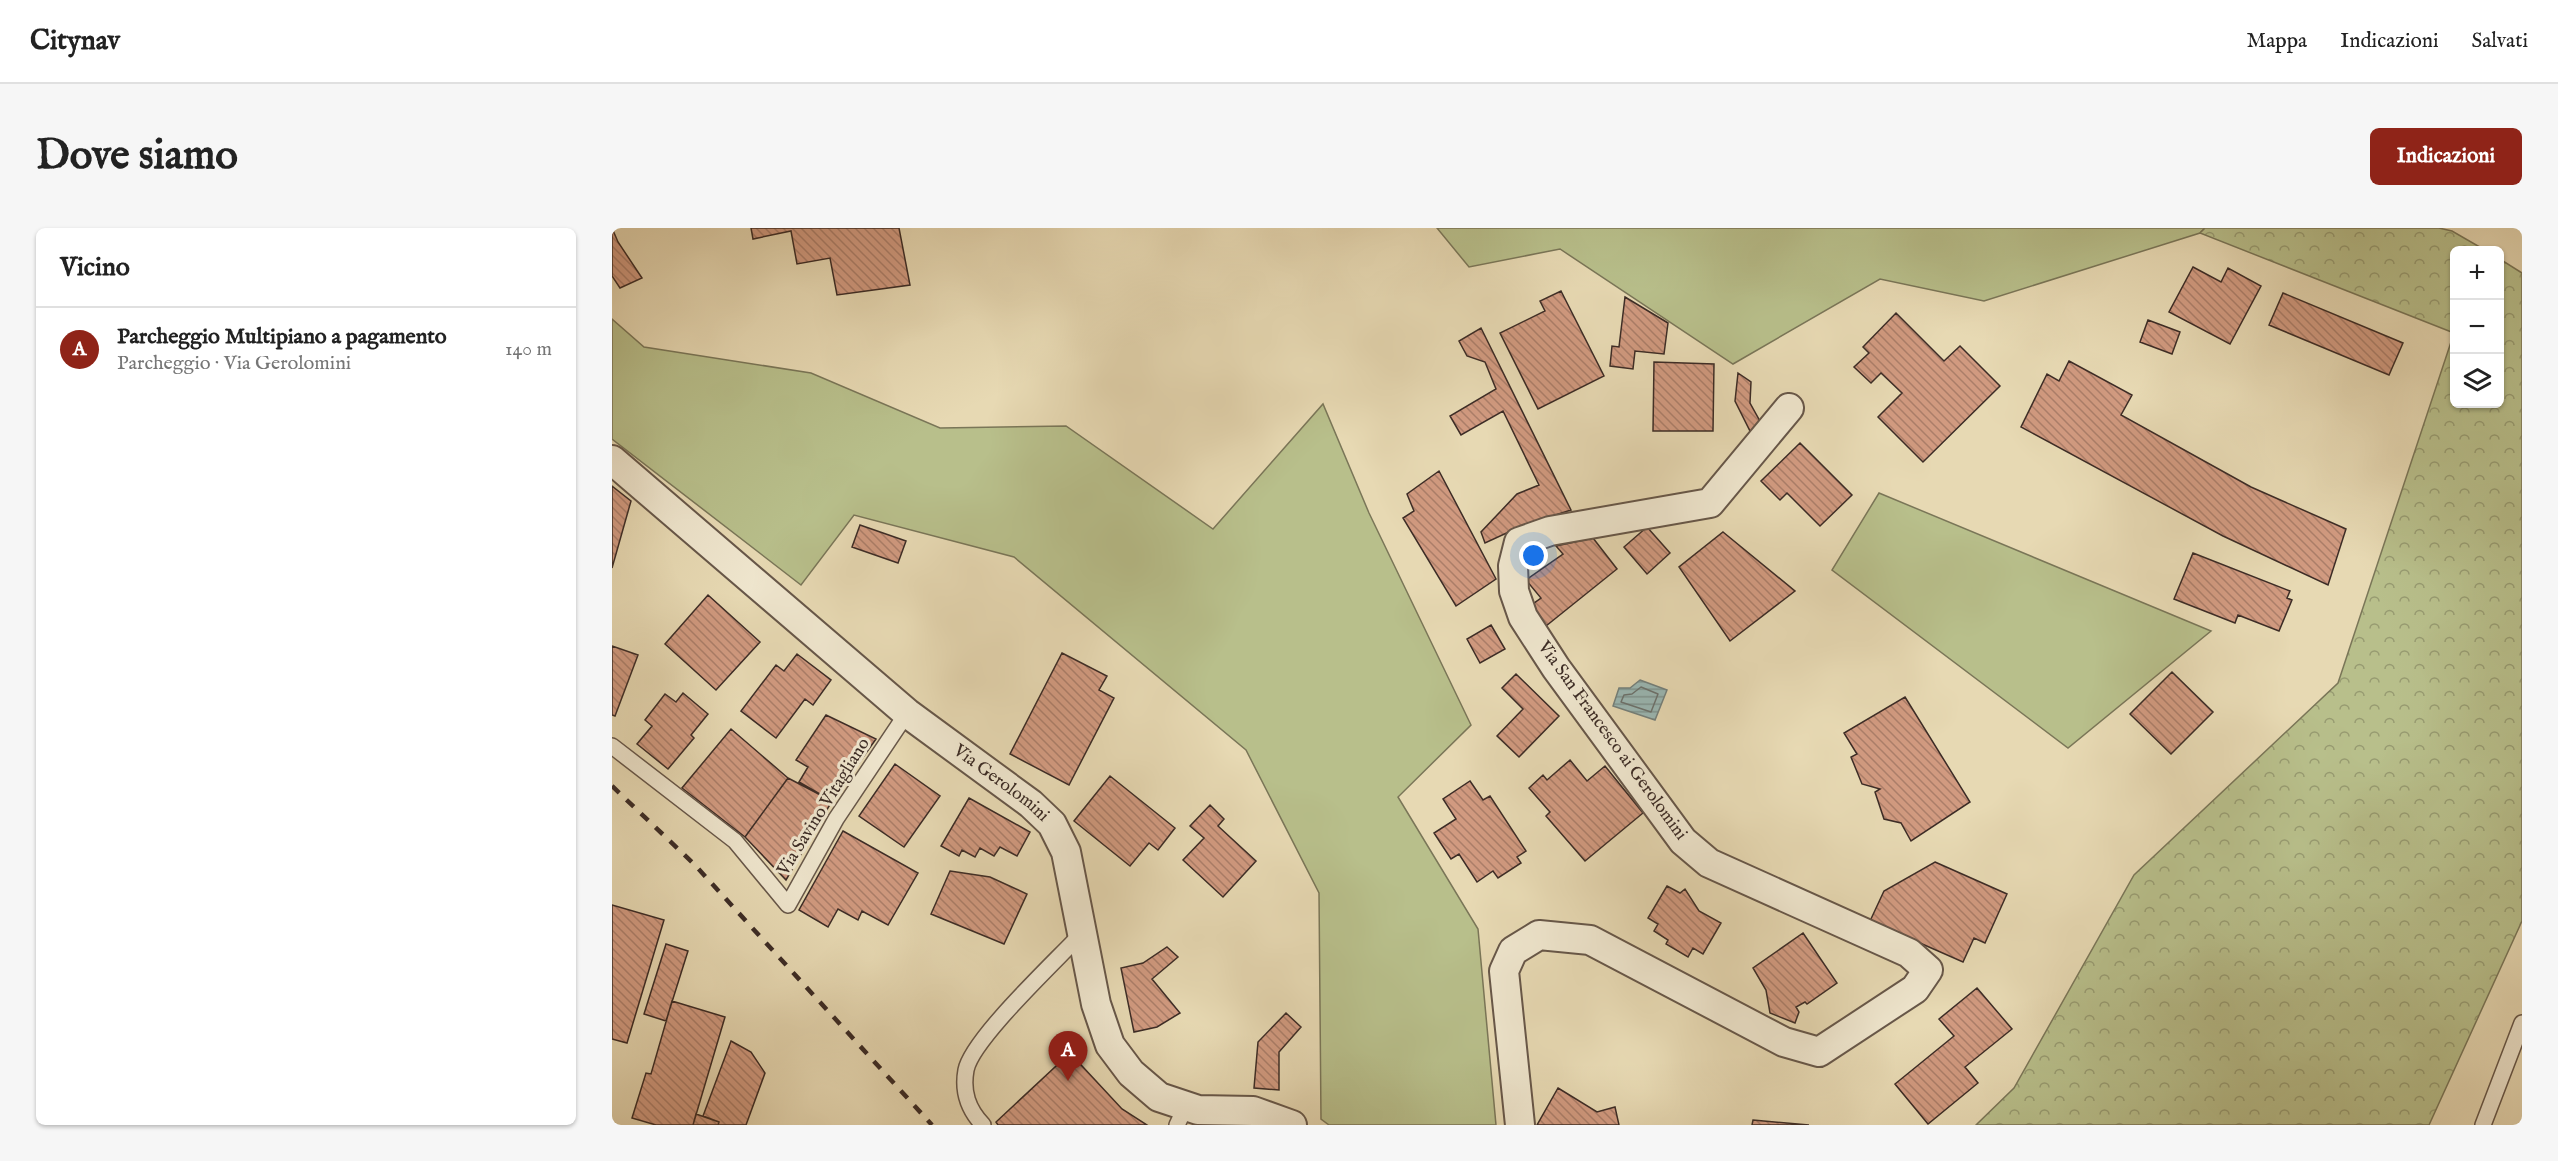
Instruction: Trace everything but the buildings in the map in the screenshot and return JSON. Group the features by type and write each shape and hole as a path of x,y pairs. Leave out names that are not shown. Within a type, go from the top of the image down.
{"street":[{"name":"Via San Francesco ai Gerolomini","path":"1520,1125 1504,971 1513,951 1539,935 1590,940 1784,1042 1819,1052 1915,989 1928,970 1909,953 1709,863 1683,841 1556,668 1523,617 1514,591 1513,566 1519,542 1550,531 1710,503 1789,408"},
{"name":"Via Gerolomini","path":"612,460 907,713 1031,804 1052,825 1066,852 1096,1004 1110,1045 1131,1073 1182,1116 1198,1110 1253,1111 1292,1125"}],"lane":[{"name":"Via Savino Vitagliano","path":"612,746 735,841 788,905 836,819 907,713"},
{"path":"983,1125 975,1117 965,1097 966,1069 979,1043 1082,933"},
{"path":"2483,1125 2522,1023"}],"green space":[{"path":"1437,228 2205,228 2200,233 1984,301 1880,279 1733,364 1560,249 1469,267"},
{"path":"2205,228 2439,228 2452,231 2478,246 2450,246 2450,331 2200,233"},
{"path":"2504,262 2522,273 2522,921 2429,1125 1976,1125 2014,1088 2134,875 2338,683 2450,345 2450,408 2504,408"},
{"path":"612,319 644,347 811,373 940,428 1066,426 1213,529 1323,404 1369,513 1471,725 1398,797 1478,929 1496,1125 1329,1125 1321,1119 1319,893 1246,750 1014,557 854,515 801,585 612,439"},
{"path":"1879,493 2211,631 2068,748 1832,570"}],"water":[{"path":"1640,680 1667,690 1655,720 1613,706 1619,688 1630,688"}],"railway":[{"path":"612,786 694,864 932,1125"}],"place":[{"name":"Parcheggio Multipiano a pagamento","path":"1068,1081"}]}
